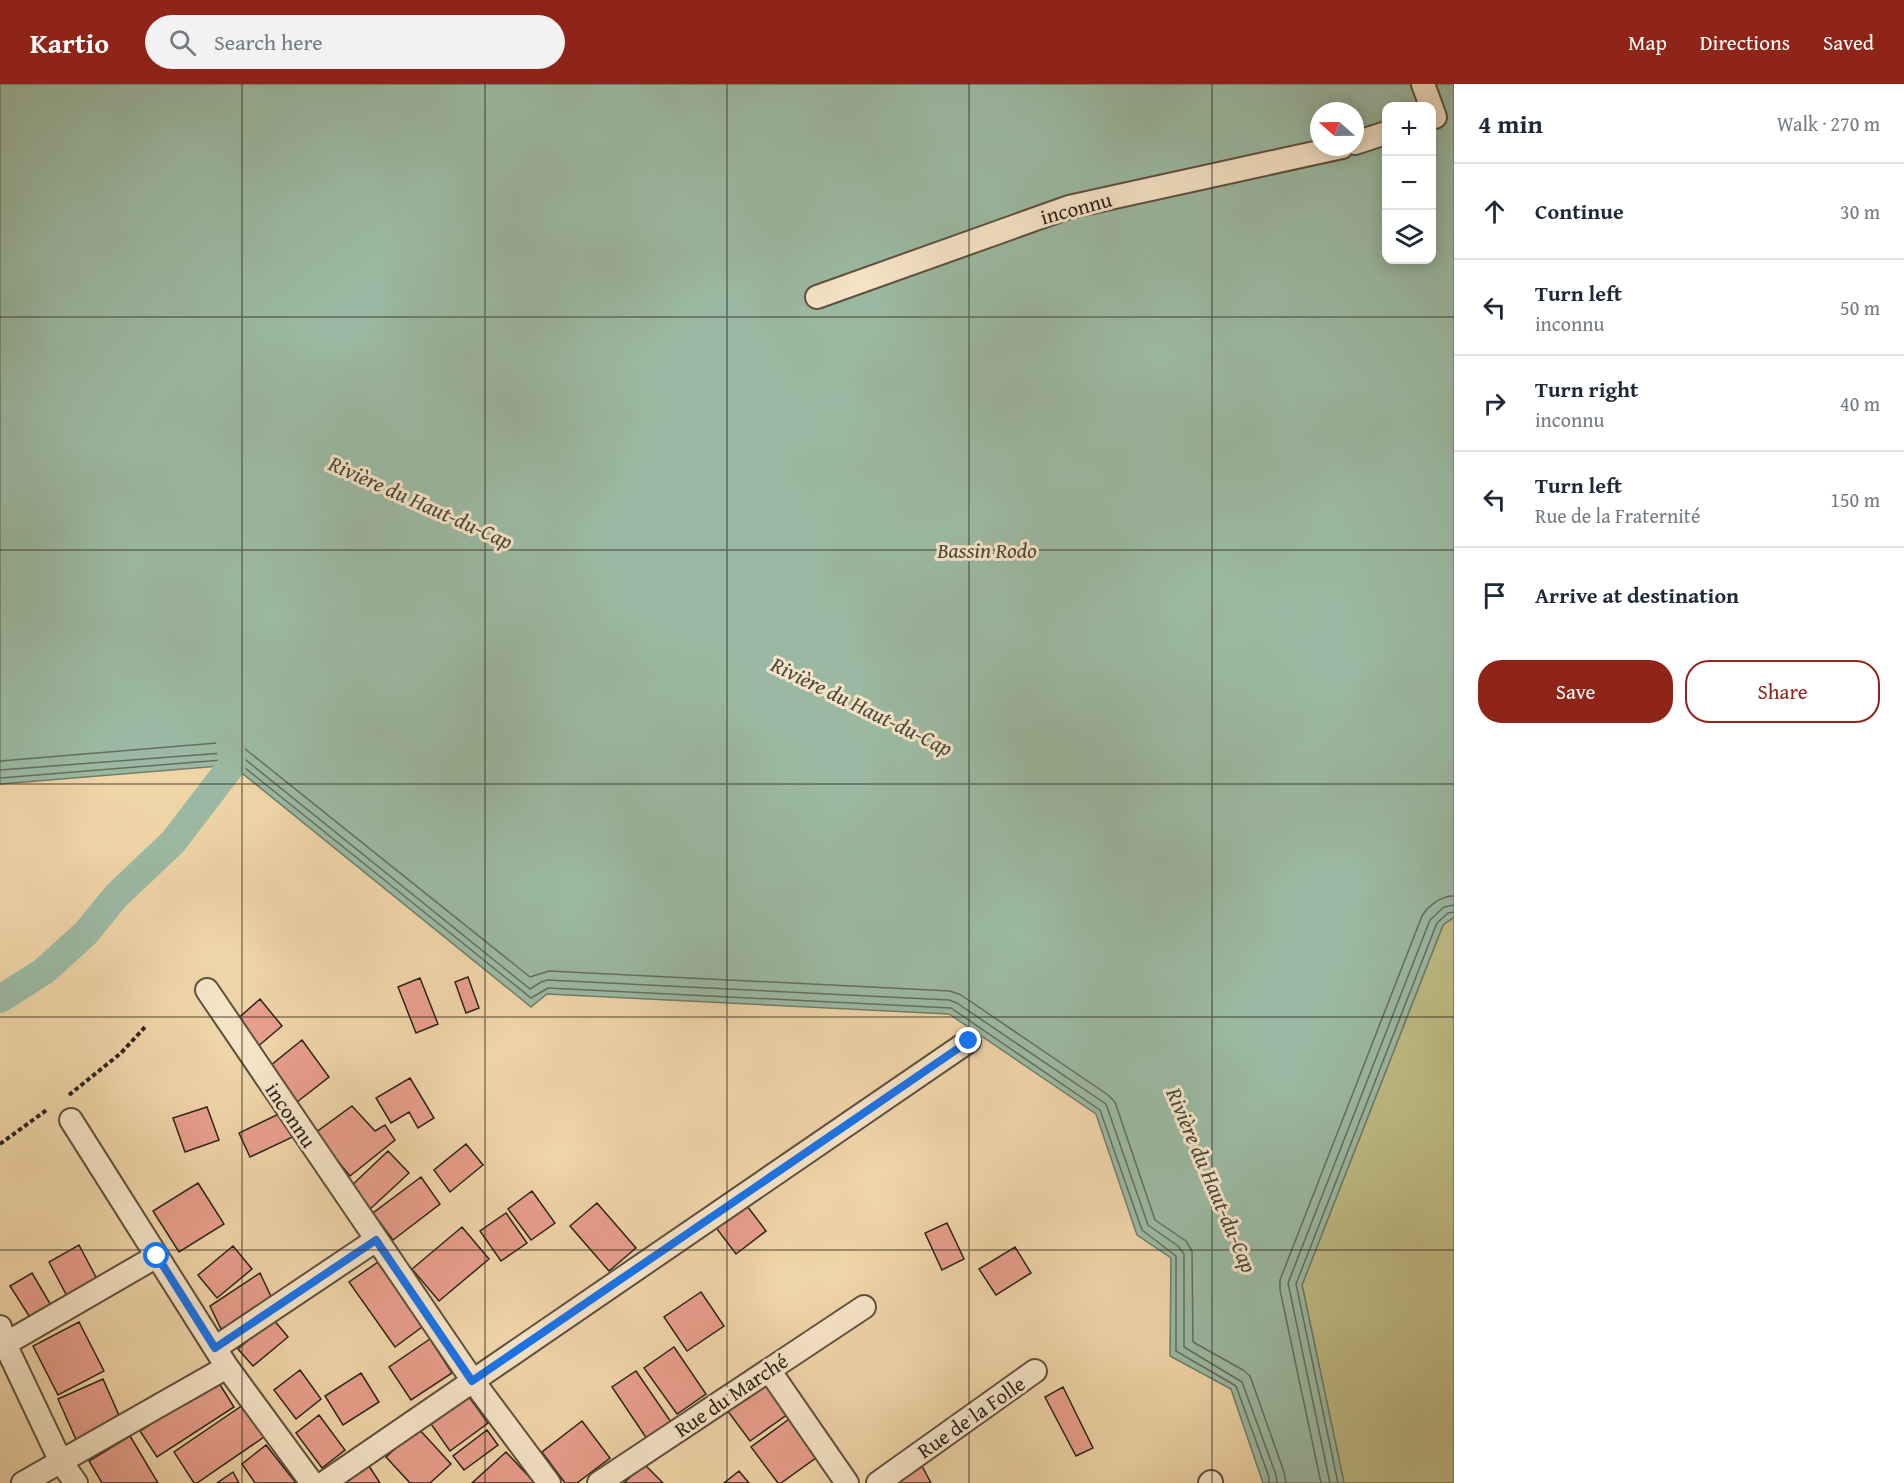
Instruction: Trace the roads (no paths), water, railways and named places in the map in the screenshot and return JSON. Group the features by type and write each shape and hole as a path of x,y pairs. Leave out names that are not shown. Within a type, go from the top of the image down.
{"street":[{"path":"1423,84 1440,114"},
{"path":"1364,140 1382,134"},
{"name":"inconnu","path":"817,297 1069,207 1310,154"},
{"name":"inconnu","path":"207,990 472,1381 549,1483"},
{"path":"324,1483 969,1041"},
{"path":"64,1112 221,1358 312,1483"},
{"path":"23,1483 61,1462 221,1358 376,1240"},
{"path":"76,1483 61,1462 2,1335 157,1256"},
{"name":"Rue du Marché","path":"599,1483 864,1307"},
{"path":"768,1370 847,1483"},
{"name":"Rue de la Folle","path":"878,1483 1035,1371"}],"water":[{"name":"Bassin Rodo","path":"0,84 1454,84 1454,917 1443,925 1302,1285 1344,1483 1263,1483 1231,1389 1170,1356 1171,1258 1137,1235 1096,1114 949,1014 547,994 531,1007 232,765 0,784"}],"waterway":[{"path":"0,999 44,971 86,933 116,896 173,842 232,765 229,727"}],"water label":[{"name":"Rivière du Haut-du-Cap","path":"421,502"},
{"name":"Rivière du Haut-du-Cap","path":"862,706"},
{"name":"Rivière du Haut-du-Cap","path":"1212,1180"}]}
